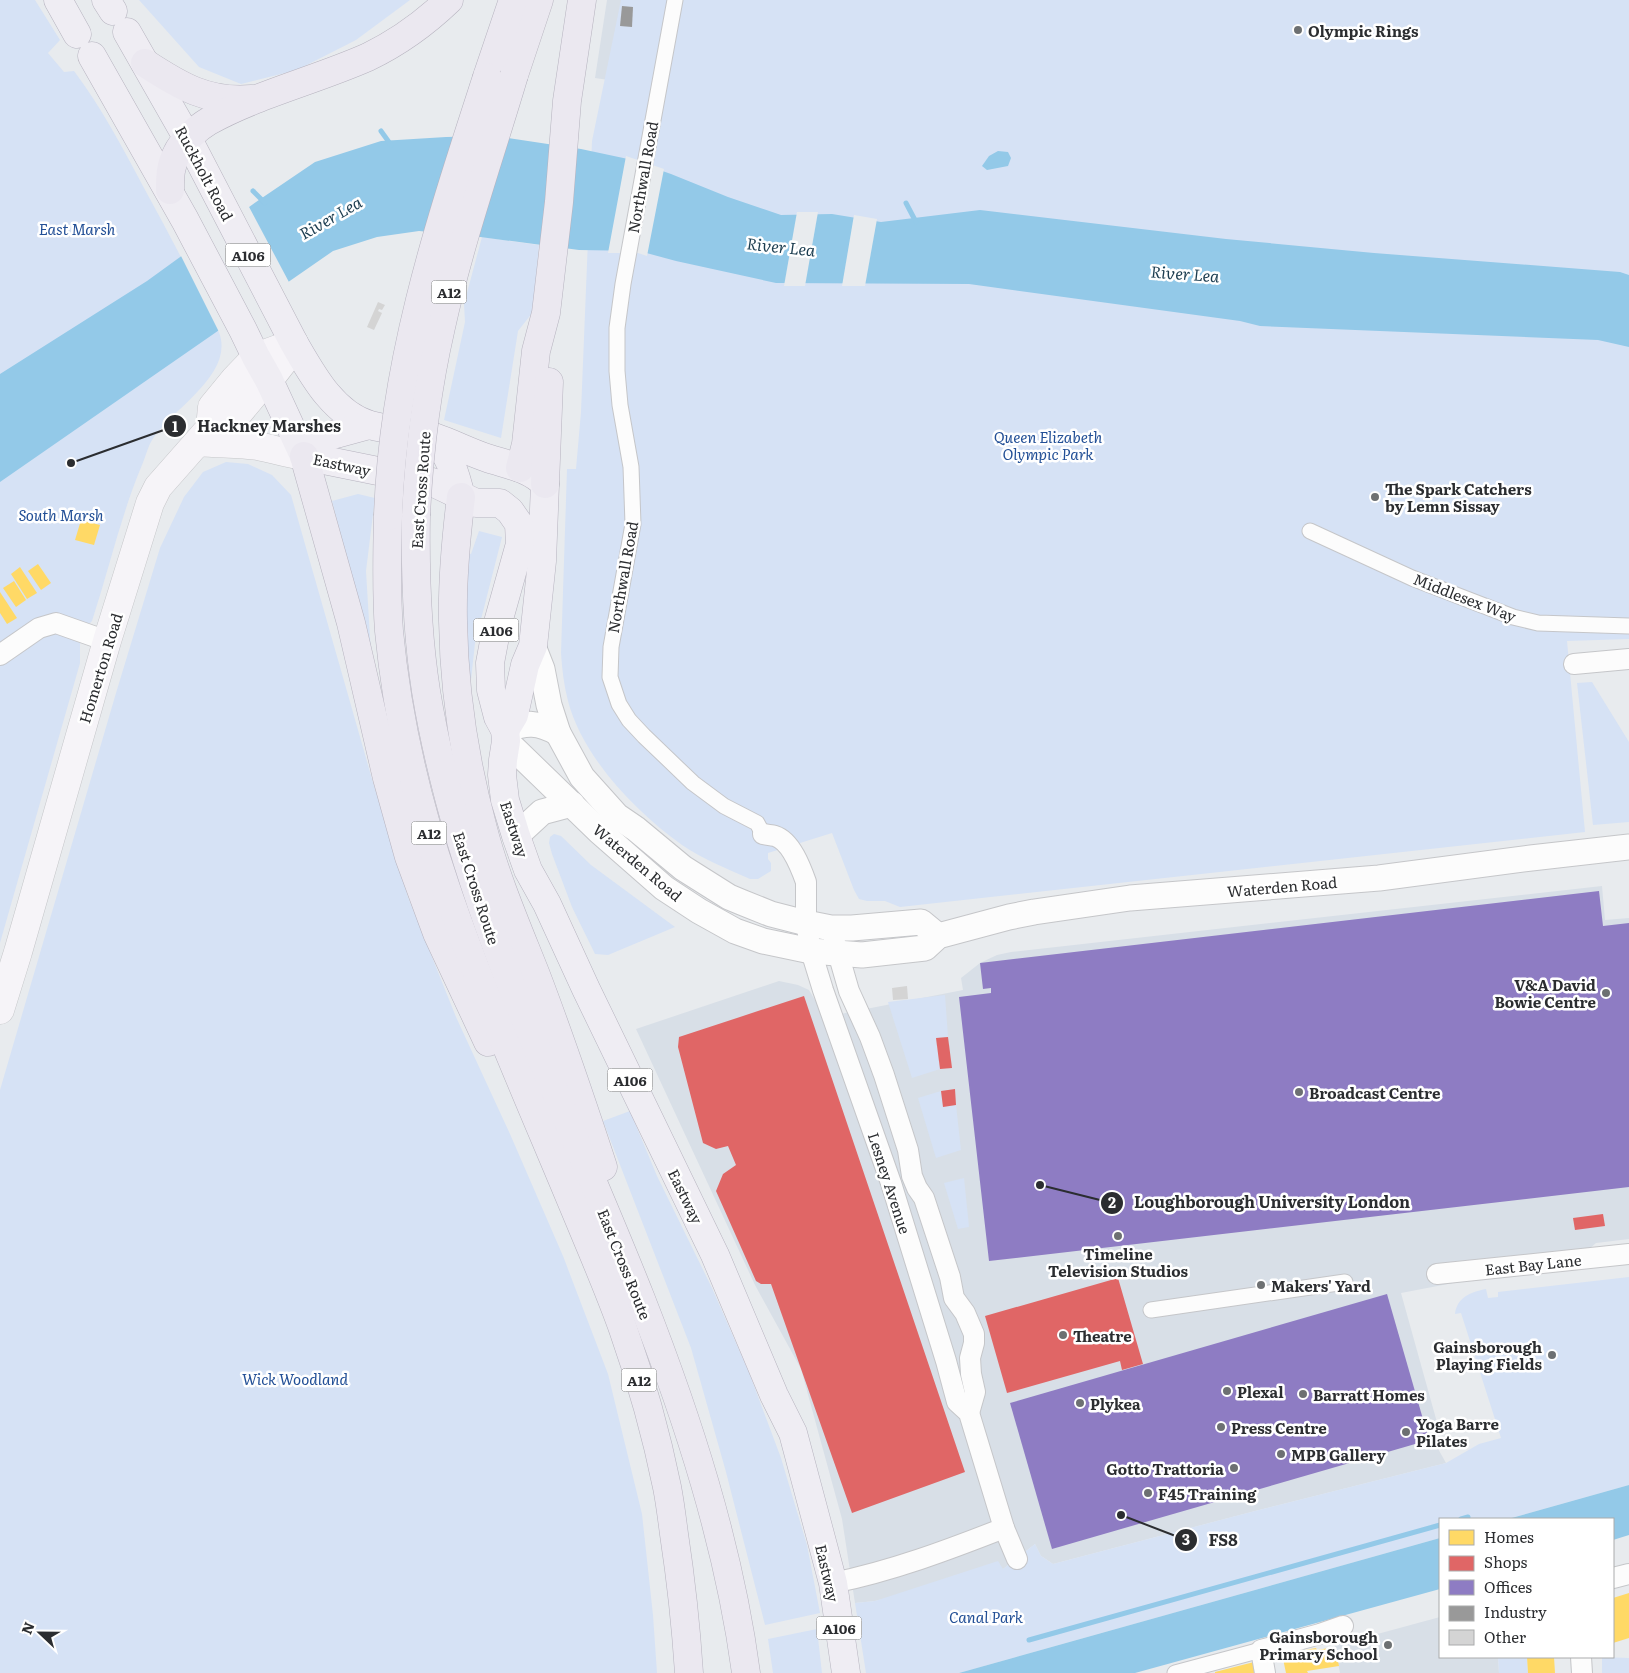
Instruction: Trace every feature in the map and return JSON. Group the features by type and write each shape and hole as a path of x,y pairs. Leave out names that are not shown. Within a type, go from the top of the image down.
{"highway":[{"path":"170,190 170,169 177,152 207,122 261,98 328,74 380,50 417,27 448,0"},
{"name":"East Cross Route","path":"512,0 436,237 409,340 392,449 388,516 387,586 389,629 398,701 411,762 444,883 505,1041 596,1258 623,1328 643,1390 667,1488 681,1580 689,1673"},
{"name":"East Cross Route","path":"539,0 465,231 440,328 425,414 416,515 416,579 420,643 426,691 437,747 466,856 516,1001 640,1296 667,1371 717,1529 740,1635 746,1673"},
{"path":"520,468 526,444 536,351 546,313 567,101 582,0"},
{"path":"145,63 183,87 202,94 236,100 261,98"},
{"path":"546,313 551,353 546,484"},
{"name":"A12","path":"304,456 351,623 392,798 418,885 436,933 488,1042 543,1133"},
{"name":"A12","path":"461,497 455,545 453,621 457,688 467,760 476,801 496,869 553,1022 613,1198 626,1266"}],"main road":[{"path":"58,0 77,34"},
{"name":"Ruckholt Road","path":"115,14 188,139 294,343"},
{"name":"A106","path":"92,56 170,190 262,369"},
{"path":"205,435 231,422 256,392 262,369 290,353 294,343"},
{"name":"Eastway","path":"294,343 308,368 326,393 336,404 354,417 370,425 433,437 520,468 538,476 546,484 542,561 533,646 524,665 514,715 506,735 503,760 503,788 516,836 528,870 547,904 590,998 715,1255 774,1395 793,1433 833,1583 846,1673"},
{"name":"Eastway","path":"262,369 304,456"},
{"name":"Eastway","path":"304,456 317,441 325,437 370,425"},
{"path":"205,435 219,444 258,446 287,454 304,456"},
{"name":"Homerton Road","path":"0,1010 107,641 150,503 158,487 205,435"},
{"path":"433,437 449,458 457,477 461,497"},
{"name":"Eastway","path":"304,456 432,482 443,486 461,497 476,502 504,504 510,511 519,524 520,544 497,626 489,678 498,717 506,735"},
{"path":"495,502 508,487 520,468"}],"street":[{"name":"Northwall Road","path":"675,0 623,284 617,328 617,371 620,405 631,467 633,524 611,647 610,677 620,704 629,720 644,736 694,783 724,806 757,823 763,834 776,836 795,856 806,882 806,923 811,951"},
{"name":"Middlesex Way","path":"1310,531 1412,578 1513,617 1538,623 1629,626"},
{"path":"0,655 39,628 56,623 107,641"},
{"name":"Waterden Road","path":"533,646 542,670 549,705 558,733 582,777 617,816 636,829 683,868 741,902 771,914 831,928 868,928 921,922 938,936"},
{"path":"1574,664 1629,659"},
{"path":"506,735 519,725 530,724 544,726 558,733"},
{"name":"Waterden Road","path":"506,735 599,832 664,888 699,911 735,931 811,951 862,955 925,948 938,936 1034,912 1130,898 1379,878 1629,847"},
{"path":"516,836 542,812 572,804"},
{"path":"831,928 839,953"},
{"name":"Lesney Avenue","path":"811,951 822,990 891,1183 957,1402 968,1414 1004,1528 1016,1559"},
{"name":"Lesney Avenue","path":"839,953 849,991 864,1022 884,1075 908,1150 912,1176 924,1198 950,1277 954,1298 974,1334 970,1358 975,1392 968,1414"},
{"name":"East Bay Lane","path":"1437,1274 1629,1254"},
{"path":"1150,1310 1345,1282"},
{"path":"833,1583 923,1559 1004,1528"},
{"path":"1614,1578 1629,1574"},
{"path":"1175,1673 1320,1634 1343,1626"},
{"path":"1261,1650 1265,1673"},
{"path":"1581,1658 1582,1673"}],"shaded area":[{"path":"607,0 653,0 622,82 595,78"},
{"path":"1602,886 1605,920 1629,918 1629,1239 1596,1243 1588,1250 1495,1275 1401,1293 1438,1426 1427,1429 1446,1463 1053,1564 1041,1556 1035,1544 1003,1569 875,1601 855,1603 842,1519 801,1369 755,1285 636,1029 779,981 798,985 809,990 825,1017 963,990 961,978 980,963 997,955 1011,952"},
{"name":"Gainsborough Primary School","path":"1439,1617 1439,1658 1498,1658 1499,1673 1340,1673 1333,1638 1346,1635 1348,1642"}],"green space":[{"path":"0,0 35,0 60,40 48,53 64,72 74,71 111,128 200,294 218,330 222,345 219,360 212,374 152,440 135,484 121,523 92,621 86,623 80,644 80,663 0,943"},
{"path":"139,0 410,0 356,40 297,70 241,84 199,67"},
{"name":"Queen Elizabeth Olympic Park","path":"621,0 1629,0 1629,639 1567,641 1585,832 900,907 885,901 859,899 832,833 768,853 771,871 758,879 750,879 715,864 690,850 647,817 613,782 586,743 575,722 568,701 561,653 567,469 576,469 581,412 592,141"},
{"path":"482,237 539,245 533,312 518,331 501,438 444,420 465,322 464,304"},
{"name":"Wick Woodland","path":"226,462 248,464 272,475 291,495 372,779 408,897 456,1017 563,1256 608,1374 642,1514 657,1673 0,1673 0,1090 160,548 184,497 203,472"},
{"path":"358,494 375,498 366,571 371,654 332,501"},
{"path":"479,531 502,537 475,643 471,680 462,636 465,553 471,554"},
{"path":"1592,682 1629,742 1629,822 1593,825 1577,683"},
{"path":"554,834 561,836 591,865 675,927 608,955 595,954 572,907 552,854 549,843 550,837"},
{"path":"945,995 948,1037 936,1038 940,1069 912,1078 888,1002"},
{"path":"941,1091 943,1107 956,1105 961,1150 936,1158 918,1098"},
{"path":"630,1111 657,1176 712,1288 750,1375 781,1458 807,1545 820,1613 765,1625 726,1472 691,1348 603,1121"},
{"path":"964,1178 969,1227 958,1229 944,1183"},
{"name":"Canal Park","path":"1629,1277 1629,1485 1512,1518 1439,1518 1439,1538 959,1673 866,1673 855,1603 875,1601 998,1561 1003,1569 1035,1544 1041,1556 1053,1564 1446,1463 1479,1444 1501,1438 1461,1313 1455,1314 1459,1303 1466,1296 1486,1289 1488,1298 1498,1297 1498,1292"},
{"path":"817,1629 822,1673 773,1673 768,1639"},
{"path":"1498,1658 1527,1658 1528,1673 1499,1673"},
{"path":"1602,1658 1629,1658 1629,1673 1602,1673"}],"water":[{"name":"River Lea","path":"495,136 581,149 628,159 781,215 832,214 881,222 980,210 1226,239 1374,253 1620,272 1629,275 1629,347 1598,340 1260,326 1240,321 969,284 776,283 639,251 579,250 419,231 377,237 333,251 0,482 0,374 147,281 315,162 381,141"},
{"path":"998,151 1008,152 1011,158 1008,166 987,170 982,166 989,156"},
{"path":"1629,1485 1629,1535 1614,1540 1614,1518 1512,1518"},
{"path":"1439,1538 1439,1589 1135,1673 959,1673"}],"pier":[{"path":"626,156 664,169 647,256 638,253 608,253"},
{"path":"248,205 290,284 219,332 180,254"},
{"path":"797,212 818,212 805,286 784,286"},
{"path":"854,215 877,219 865,286 842,286"}],"building: Homes":[{"path":"81,520 100,525 94,545 75,540"},
{"path":"38,564 51,583 41,590 28,571"},
{"path":"20,567 37,593 27,599 11,574"},
{"path":"14,581 26,600 16,607 3,588"},
{"path":"0,592 17,618 7,624 0,613"},
{"path":"1629,1593 1629,1638 1614,1643 1614,1598"},
{"path":"1335,1647 1339,1666 1307,1671 1308,1673 1286,1673 1282,1654"},
{"path":"1527,1658 1554,1658 1555,1673 1528,1673"},
{"path":"1254,1662 1257,1673 1215,1673 1215,1672"}],"building: Shops":[{"path":"804,996 965,1472 852,1513 771,1284 761,1284 756,1281 716,1191 723,1174 736,1165 728,1146 716,1149 703,1143 678,1047 679,1037"},
{"path":"948,1037 952,1068 940,1069 936,1038"},
{"path":"955,1089 956,1105 943,1107 941,1091"},
{"path":"1603,1214 1605,1226 1575,1230 1573,1218"},
{"name":"Theatre","path":"1118,1278 1143,1364 1122,1370 1120,1361 1007,1393 985,1316"}],"building: Offices":[{"name":"Broadcast Centre","path":"1599,891 1603,926 1629,923 1629,1187 989,1261 959,997 991,993 991,988 983,989 980,963"},
{"name":"Press Centre","path":"1387,1294 1429,1440 1052,1549 1010,1403"}],"building: Industry":[{"path":"622,6 633,7 632,27 620,26"}],"building: Other":[{"path":"378,302 385,305 382,310 379,309 378,311 382,313 374,330 367,327"},
{"path":"907,986 908,999 893,1000 892,988"}],"waterway":[{"path":"381,131 391,145"},
{"path":"253,191 265,203"},
{"path":"906,203 916,222"},
{"path":"1029,1640 1439,1525"}],"place":[{"name":"Olympic Rings","path":"1298,30"},
{"name":"Hackney Marshes","path":"71,463"},
{"name":"The Spark Catchers by Lemn Sissay","path":"1375,497"},
{"name":"V&A David Bowie Centre","path":"1606,993"},
{"name":"Broadcast Centre","path":"1299,1092"},
{"name":"Loughborough University London","path":"1040,1185"},
{"name":"Timeline Television Studios","path":"1118,1236"},
{"name":"Makers' Yard","path":"1261,1285"},
{"name":"Theatre","path":"1063,1335"},
{"name":"Gainsborough Playing Fields","path":"1552,1355"},
{"name":"Plexal","path":"1227,1391"},
{"name":"Barratt Homes","path":"1303,1394"},
{"name":"Plykea","path":"1080,1403"},
{"name":"Press Centre","path":"1221,1427"},
{"name":"Yoga Barre Pilates","path":"1406,1432"},
{"name":"MPB Gallery","path":"1281,1454"},
{"name":"Gotto Trattoria","path":"1234,1468"},
{"name":"F45 Training","path":"1148,1493"},
{"name":"FS8","path":"1121,1515"},
{"name":"Gainsborough Primary School","path":"1388,1645"}],"park label":[{"name":"East Marsh","path":"77,228"},
{"name":"South Marsh","path":"61,514"}]}
